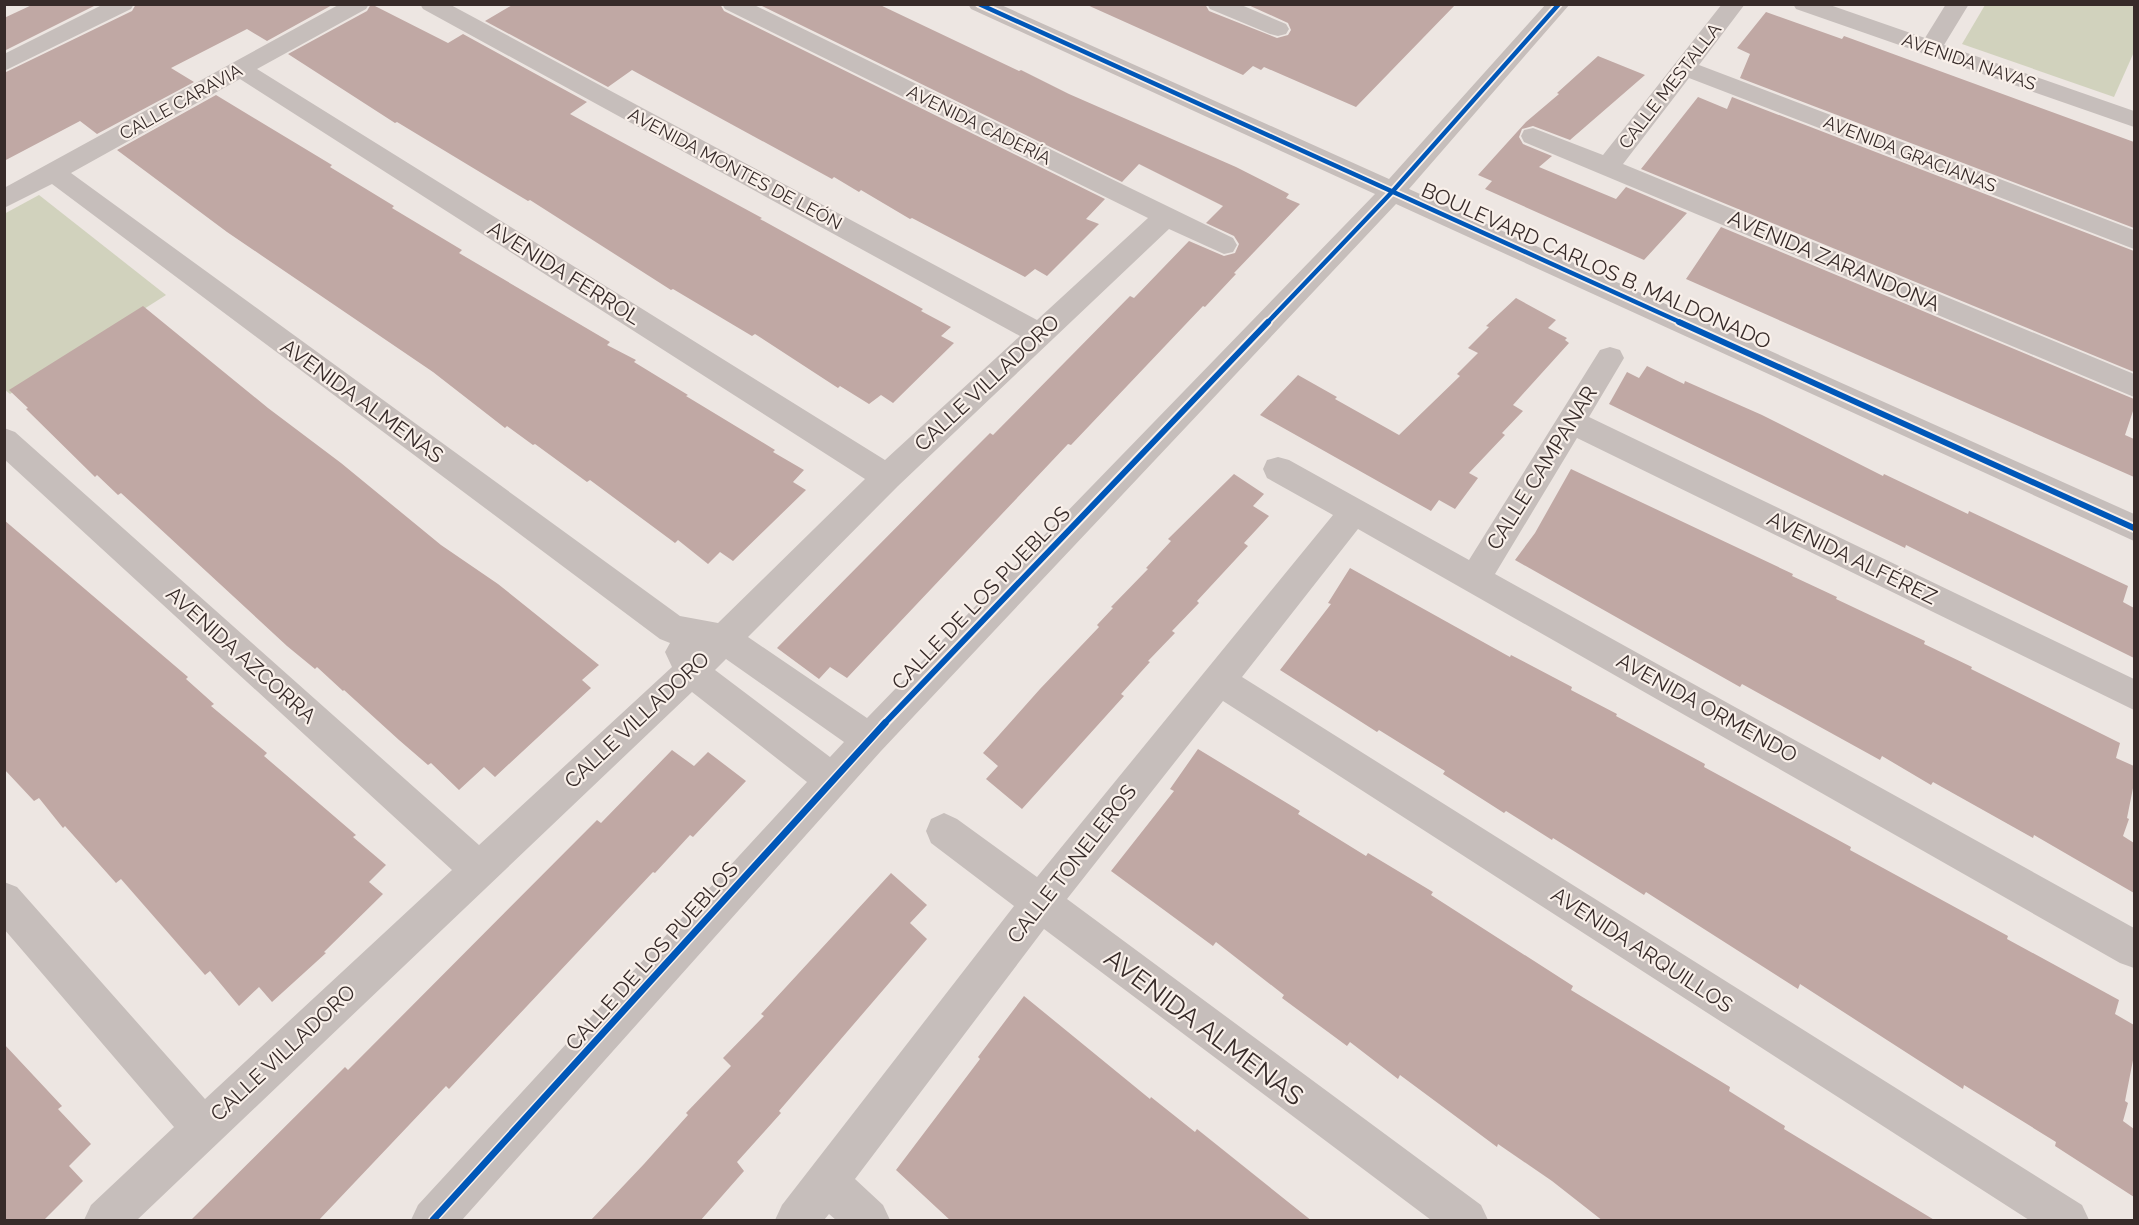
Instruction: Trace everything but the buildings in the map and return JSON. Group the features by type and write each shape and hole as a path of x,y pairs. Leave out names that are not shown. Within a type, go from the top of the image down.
{"street":[{"path":"4,64 123,4"},
{"name":"CALLE CARAVIA","path":"4,199 358,4"},
{"name":"AVENIDA MONTES DE LEÓN","path":"431,4 1040,334"},
{"name":"AVENIDA CADERÍA","path":"733,4 1224,245"},
{"name":"BOULEVARD CARLOS B. MALDONADO","path":"979,4 2134,528"},
{"name":"CALLE DE LOS PUEBLOS","path":"433,1221 869,740 1392,192 1559,4"},
{"name":"CALLE MESTALLA","path":"1607,167 1734,4"},
{"name":"AVENIDA NAVAS","path":"1804,4 1931,48 2132,112"},
{"path":"1931,48 1958,4"},
{"path":"1225,6 1278,29"},
{"name":"AVENIDA GRACIANAS","path":"1685,68 2134,240"},
{"name":"AVENIDA FERROL","path":"240,69 887,477"},
{"name":"AVENIDA ZARANDONA","path":"1533,136 2134,386"},
{"name":"AVENIDA ALMENAS","path":"53,172 672,629 723,638 869,740"},
{"name":"CALLE VILLADORO","path":"106,1221 691,671 887,477 1165,217"},
{"name":"CALLE CAMPANAR","path":"1475,578 1610,358"},
{"name":"AVENIDA ALFÉREZ","path":"1570,421 2134,695"},
{"name":"AVENIDA AZCORRA","path":"4,440 478,869"},
{"name":"AVENIDA ORMENDO","path":"1278,469 2134,949"},
{"name":"CALLE TONELEROS","path":"797,1221 1039,904 1353,513"},
{"name":"AVENIDA ALMENAS","path":"672,629 691,671 833,782"},
{"name":"AVENIDA ARQUILLOS","path":"1218,680 2067,1221"},
{"name":"AVENIDA ALMENAS","path":"944,831 1466,1221"},
{"path":"4,900 203,1129"},
{"path":"826,1182 868,1221"}],"green space":[{"path":"1985,5 2134,5 2134,52 2114,97 1962,44"},
{"path":"39,195 166,295 10,394 4,389 4,214"}],"cycle path":[{"path":"979,4 2134,528"},
{"path":"433,1220 869,740 1392,192 1559,4"}]}
